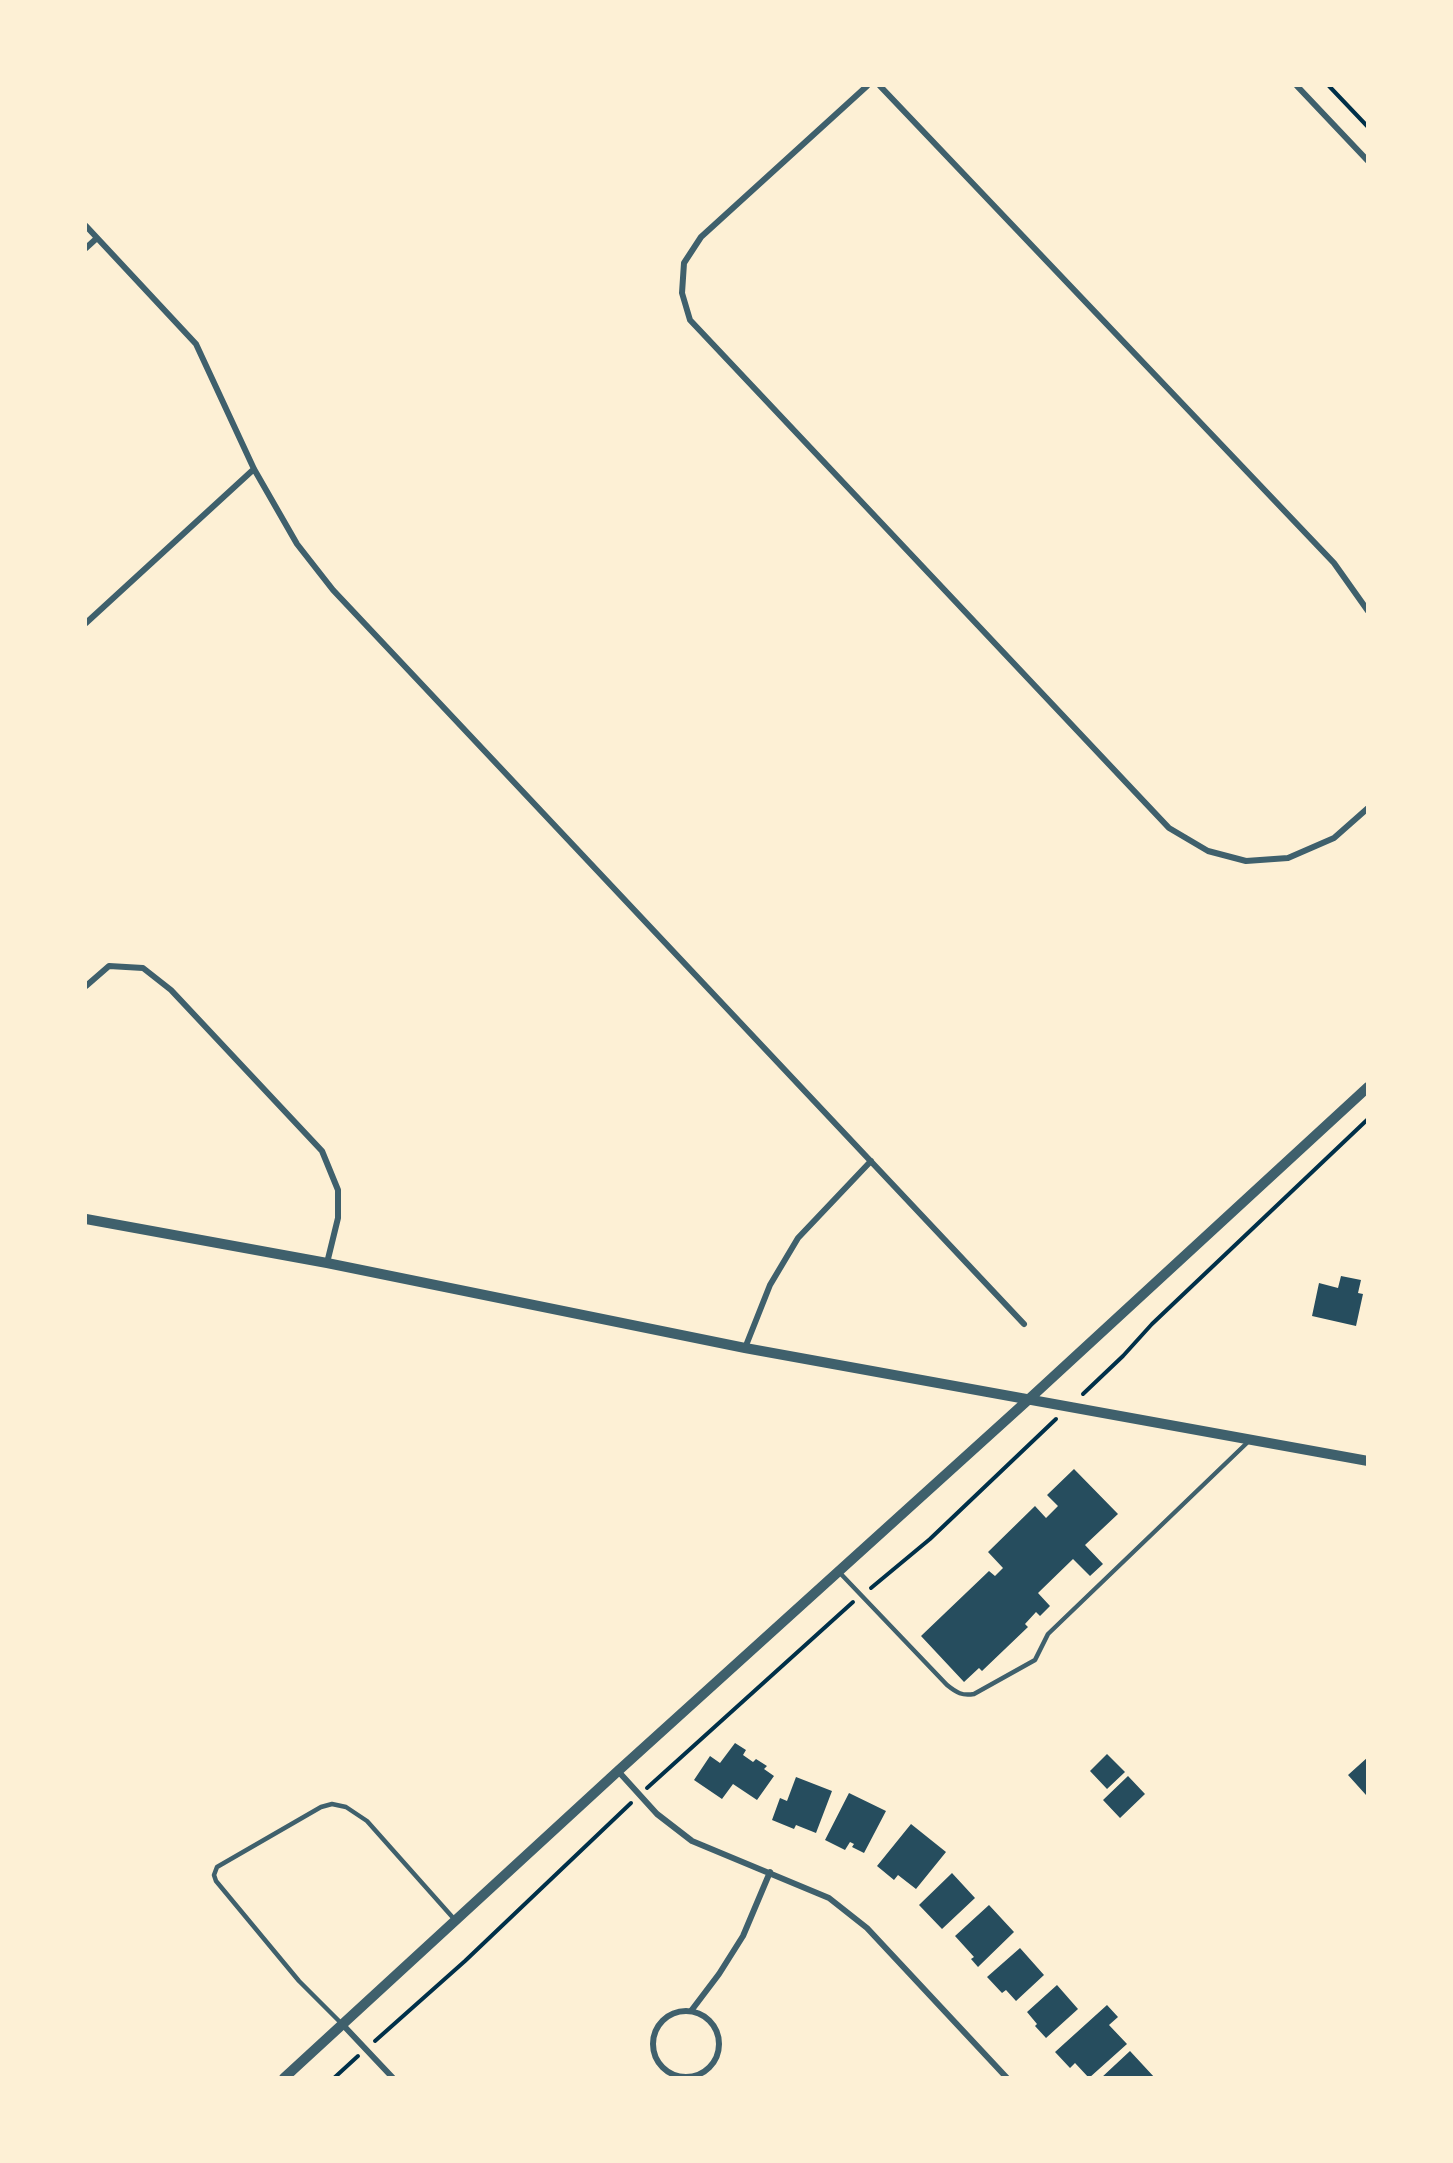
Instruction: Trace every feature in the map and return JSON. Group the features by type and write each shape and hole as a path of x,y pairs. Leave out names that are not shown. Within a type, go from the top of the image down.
{"street":[{"path":"867,86 701,237 684,263 681,293 690,320 1169,828 1208,851 1246,861 1288,858 1335,838 1368,808"},
{"path":"880,86 1334,563 1368,611"},
{"path":"1297,86 1368,161"},
{"path":"86,226 196,344 254,469 297,544 333,590 1024,1324"},
{"path":"86,248 97,238"},
{"path":"86,623 254,469"},
{"path":"86,986 109,966 143,968 171,990 322,1151 338,1190 338,1218 327,1263"},
{"path":"284,2078 1368,1087"},
{"path":"745,1348 770,1285 798,1238 871,1161"},
{"path":"86,1219 327,1263 745,1348 1368,1461"},
{"path":"618,1771 657,1814 692,1841 829,1898 867,1928 1007,2078"},
{"path":"691,2011 719,1974 743,1936 770,1872"},
{"path":"680,2011 691,2011 701,2014 716,2028 719,2048 711,2066 702,2073 681,2077 661,2066 655,2056 653,2044 660,2023 680,2011"},
{"path":"343,2025 393,2078"}],"lane":[{"path":"838,1572 947,1685 957,1693 975,1694 1035,1660 1048,1634 1250,1440"},
{"path":"343,2025 299,1981 216,1881 214,1875 217,1867 321,1807 332,1804 346,1807 368,1821 456,1920"}],"path":[{"path":"1329,86 1368,127"},
{"path":"1109,1370 1152,1324 1368,1119"},
{"path":"381,2035 465,1961 630,1804"},
{"path":"334,2078 348,2065"}],"building":[{"path":"1341,1276 1361,1280 1358,1293 1363,1294 1356,1326 1312,1316 1319,1283 1338,1288"},
{"path":"1074,1469 1118,1514 1085,1545 1103,1564 1090,1576 1073,1559 1038,1593 1050,1606 1040,1616 1036,1612 1025,1624 1028,1627 982,1671 979,1668 964,1682 921,1636 989,1571 995,1576 1003,1568 988,1552 1035,1506 1046,1518 1058,1506 1047,1495"},
{"path":"735,1743 746,1750 743,1755 753,1762 756,1759 767,1766 764,1769 774,1776 757,1800 733,1784 722,1799 694,1780 710,1756 720,1763"},
{"path":"1107,1754 1125,1772 1107,1789 1090,1771"},
{"path":"1368,1757 1368,1793 1366,1795 1348,1775"},
{"path":"1128,1776 1145,1794 1120,1818 1103,1800"},
{"path":"796,1777 832,1791 816,1833 796,1825 794,1829 772,1820 780,1798 787,1801"},
{"path":"849,1793 886,1811 864,1853 852,1847 854,1844 850,1842 845,1850 825,1840"},
{"path":"911,1824 946,1852 916,1889 898,1875 894,1880 877,1866"},
{"path":"952,1873 975,1898 942,1929 919,1905"},
{"path":"989,1905 1014,1932 978,1967 971,1959 974,1957 955,1936"},
{"path":"1020,1948 1044,1975 1016,2001 1006,1990 1002,1993 987,1977"},
{"path":"1057,1985 1078,2009 1046,2038 1035,2026 1037,2024 1027,2012"},
{"path":"1107,2005 1118,2017 1109,2025 1127,2044 1089,2078 1075,2063 1070,2068 1055,2052"},
{"path":"1130,2051 1155,2078 1101,2078"}]}
